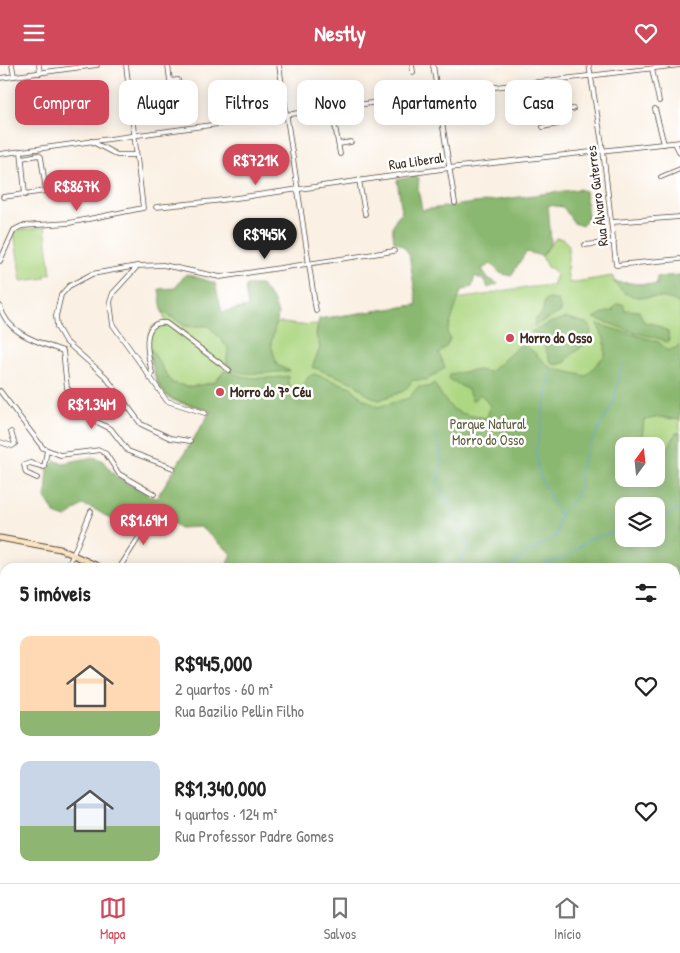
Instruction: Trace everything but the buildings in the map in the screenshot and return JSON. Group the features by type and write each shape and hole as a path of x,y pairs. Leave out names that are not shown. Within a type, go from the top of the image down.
{"main road":[{"path":"0,538 47,545 74,554 92,563"}],"street":[{"path":"12,65 14,76"},
{"path":"39,65 40,73"},
{"path":"0,78 98,65"},
{"path":"0,261 17,228 69,223 143,208 126,65"},
{"path":"168,65 170,80"},
{"path":"279,65 281,80"},
{"path":"412,65 413,72"},
{"path":"433,65 435,80"},
{"name":"Rua Álvaro Guterres","path":"589,65 613,222 616,265 680,259"},
{"path":"565,80 680,65"},
{"path":"652,69 659,101"},
{"path":"655,109 664,144"},
{"path":"287,121 299,189 316,311"},
{"path":"0,154 210,125"},
{"path":"335,125 340,154"},
{"path":"442,125 454,203"},
{"path":"544,127 553,125"},
{"path":"91,141 118,155 136,155"},
{"path":"339,144 351,142"},
{"path":"678,143 680,153"},
{"name":"Rua Liberal","path":"156,207 299,189 448,167 678,143"},
{"path":"21,151 25,195"},
{"path":"3,197 46,192 42,157 39,155 22,158"},
{"path":"661,177 680,169"},
{"path":"359,180 365,214"},
{"path":"613,222 680,217"},
{"path":"585,245 614,242"},
{"path":"190,441 170,438 141,425 105,376 69,346 57,327 57,306 65,291 75,281 92,274 137,266 162,265 220,277 394,251"},
{"path":"137,266 113,293 110,314 113,325 167,401 205,413"},
{"path":"0,306 7,323 16,331 63,351"},
{"path":"149,378 152,373 147,355 148,334 156,323 166,323 228,369"},
{"path":"63,351 69,346"},
{"path":"63,351 67,388 81,400 91,419 112,429 128,451 173,468"},
{"path":"0,391 42,448 60,455 100,450 106,453 119,474 154,494"},
{"path":"0,442 12,446 15,444 10,432"},
{"path":"38,479 26,473 24,465 30,463 44,467 48,450"},
{"path":"70,563 91,511"},
{"path":"123,563 153,515"}],"green space":[{"path":"416,176 419,178 418,189 422,210 579,189 585,191 588,217 582,226 574,223 563,207 548,205 551,242 542,256 526,252 511,276 500,273 491,264 482,269 488,278 498,284 488,288 485,281 475,276 472,287 461,291 447,333 450,338 447,346 439,353 445,368 426,380 413,380 404,391 379,400 368,395 354,383 312,367 320,348 316,335 319,319 417,305 409,254 403,246 394,241 393,228 394,222 402,212 397,180"},
{"path":"45,227 51,274 45,275 45,278 21,281 14,231"},
{"name":"Parque Natural Morro do Osso","path":"556,238 563,239 569,245 567,271 569,283 613,276 614,282 657,285 657,277 680,275 680,563 632,563 204,523 156,499 211,411 173,400 163,393 158,385 151,364 149,343 153,326 166,323 162,311 185,326 274,322 300,325 318,324 319,319 491,294 511,289 552,285 556,275 553,269 547,267 542,256"},
{"path":"186,274 215,283 222,312 248,307 245,288 247,285 261,285 274,302 278,314 271,344 277,365 290,371 246,373 231,369 227,364 228,348 209,326 185,326 162,311 159,289 175,288"},
{"path":"680,275 680,305 668,299 632,296 624,292 614,282 657,285 657,277"},
{"path":"546,299 558,300 561,312 534,326 535,319 542,313"},
{"path":"617,304 623,304 625,310 639,311 644,322 655,324 668,332 669,341 666,342 633,332 594,318 612,311"},
{"path":"567,318 586,323 591,327 591,334 586,343 573,353 566,362 557,365 551,363 540,335 531,332 552,322"},
{"name":"Parque Natural Morro do Osso","path":"597,324 659,342 667,351 680,346 680,420 660,417 644,420 642,437 615,437 615,487 665,487 665,454 676,433 680,433 680,540 678,541 678,551 680,551 680,563 228,563 232,554 200,527 180,528 161,515 146,511 131,527 118,523 82,505 66,518 55,514 46,498 48,468 55,461 63,463 93,457 102,460 117,478 156,499 211,411 174,399 161,389 149,346 172,383 190,387 215,382 225,370 240,376 256,378 288,376 288,383 294,389 303,387 308,377 314,374 351,387 362,398 378,407 409,398 418,387 428,387 434,383 449,405 460,413 487,418 490,406 481,394 472,401 468,390 449,379 449,374 478,370 490,372 519,346 527,346 551,368 586,376 605,355 605,341"}],"waterway":[{"path":"560,515 576,497 580,483 580,468 614,401 622,364"},
{"path":"515,563 556,536 560,516 539,475 536,451 551,371"},
{"path":"436,433 442,463 437,482 468,549 460,563"},
{"path":"665,516 680,509"},
{"path":"548,563 567,556 590,539 615,532"}],"place":[{"name":"Morro do Osso","path":"510,338"},
{"name":"Morro do 7º Céu","path":"220,392"}]}
